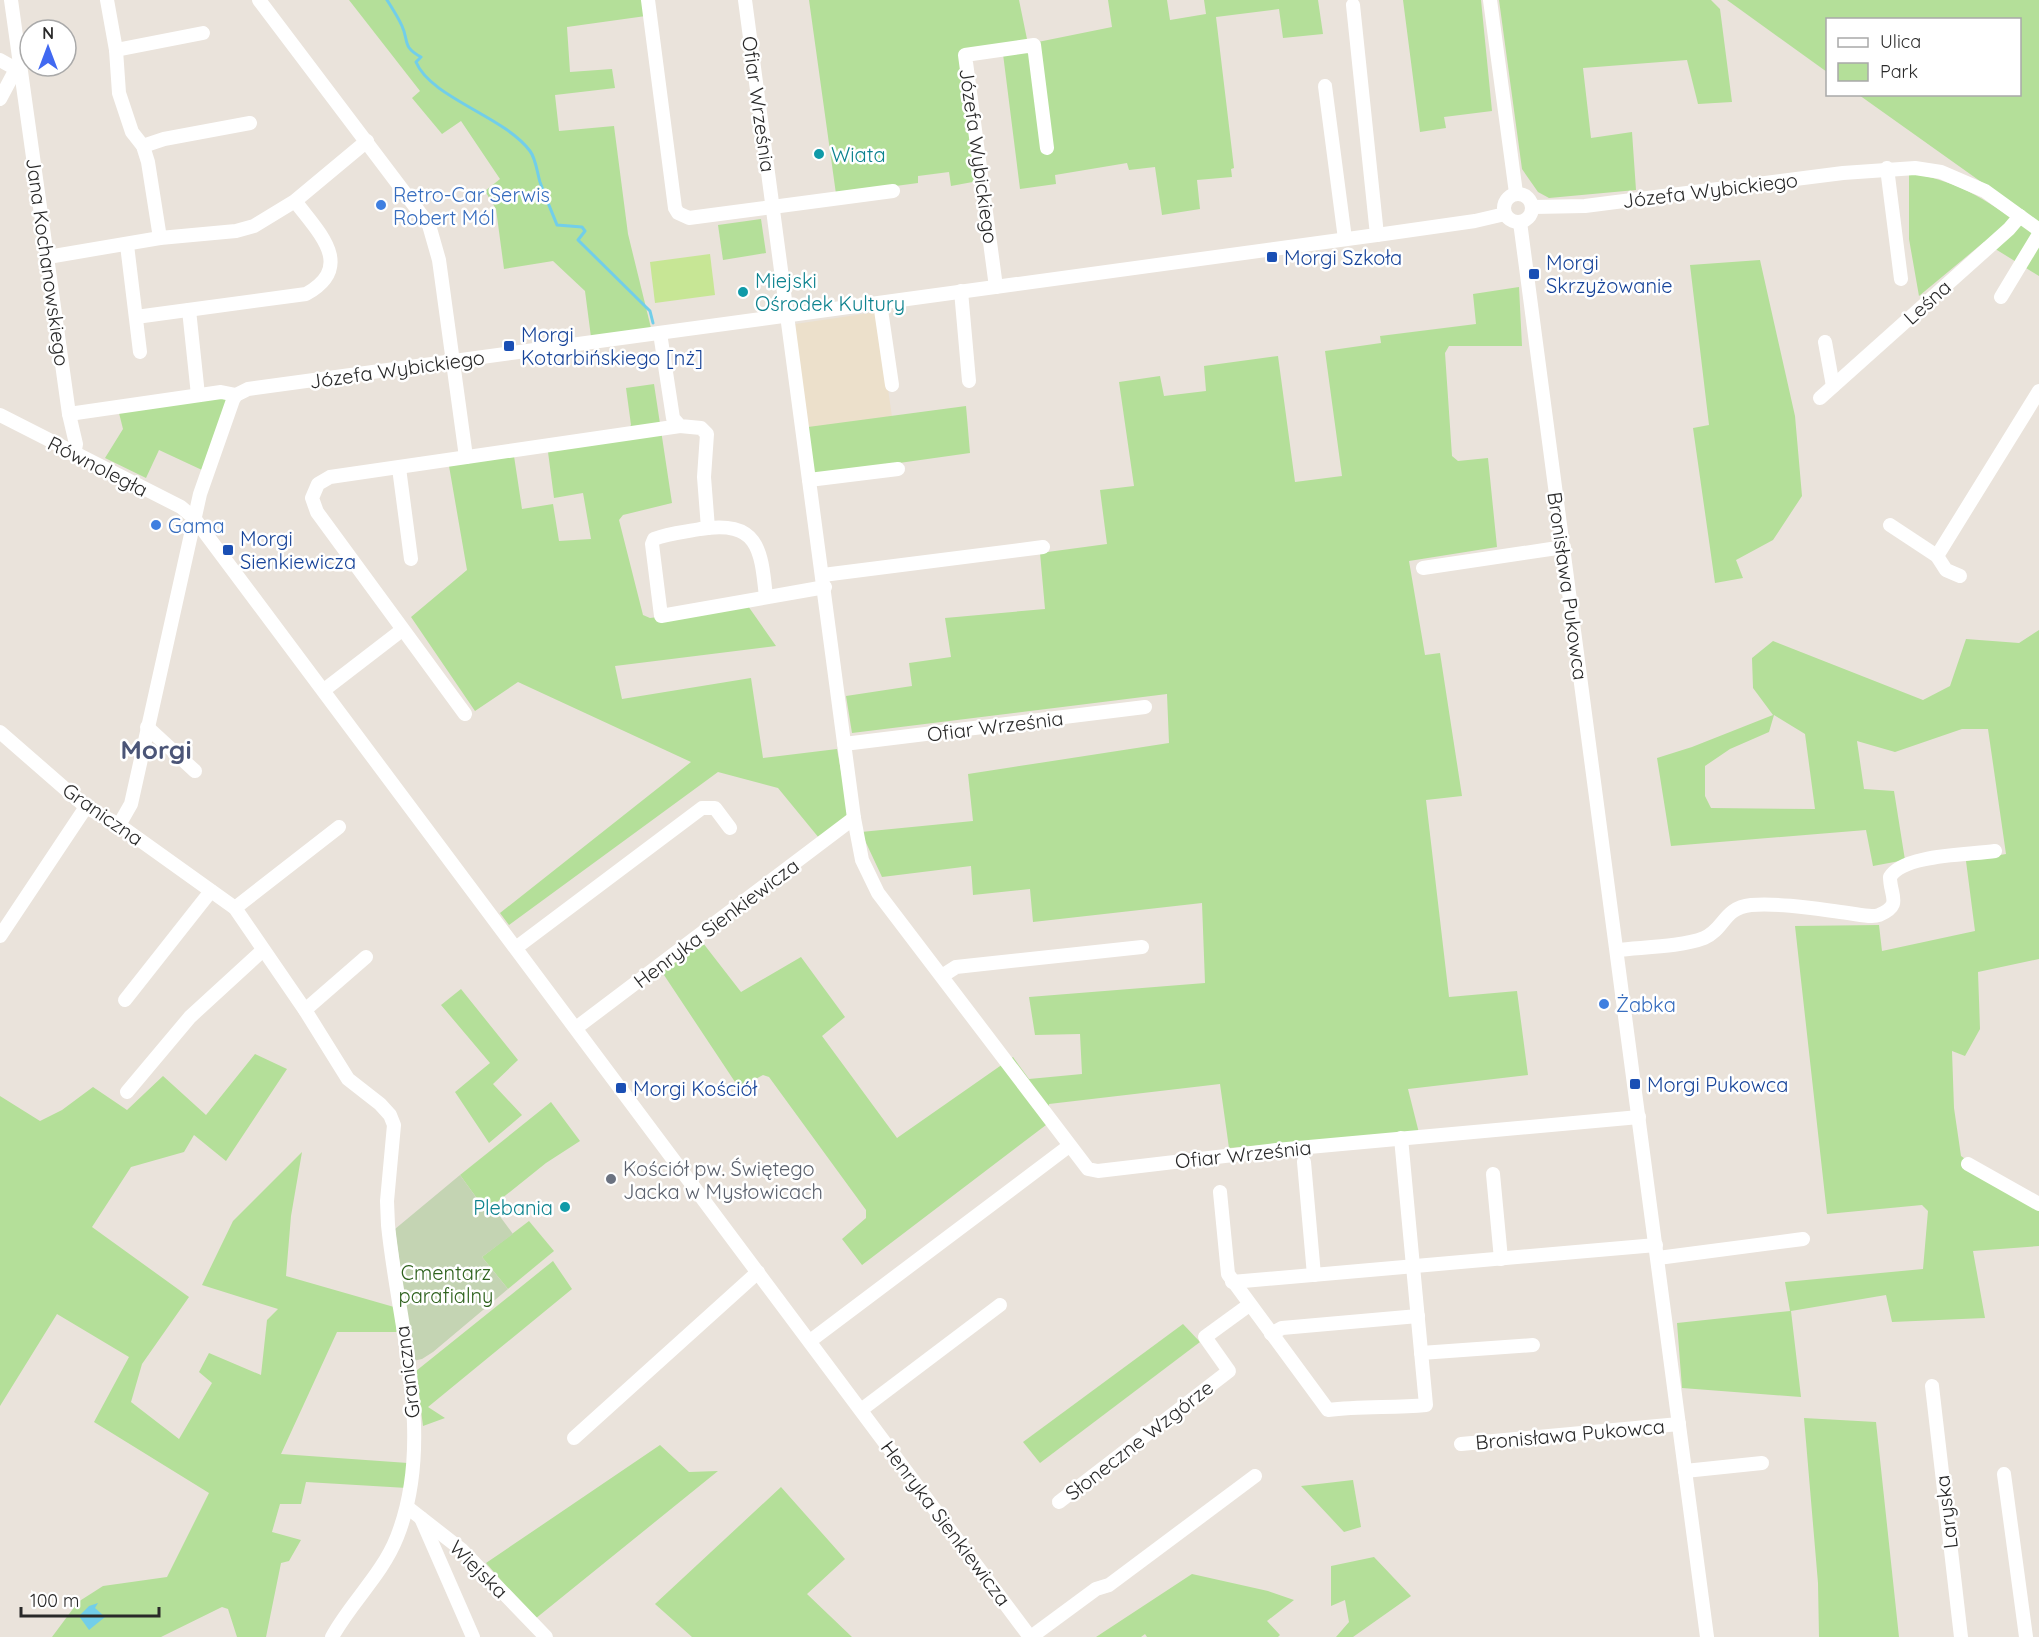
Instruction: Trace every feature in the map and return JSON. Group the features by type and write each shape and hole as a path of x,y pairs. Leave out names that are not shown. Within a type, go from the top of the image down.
{"street":[{"path":"107,0 116,50 119,93 132,132 143,146 160,238"},
{"path":"259,0 424,216 432,232 439,260 466,457"},
{"path":"648,0 675,208 678,213 689,218 893,191"},
{"name":"Ofiar Września","path":"745,0 854,818 862,860 878,894 1069,1146 1088,1169 1098,1171 1401,1138 1639,1117"},
{"path":"1490,0 1516,194"},
{"name":"Jana Kochanowskiego","path":"8,3 18,69"},
{"path":"1353,5 1377,235"},
{"path":"116,50 203,33"},
{"name":"Józefa Wybickiego","path":"996,287 965,55 1034,45 1047,148"},
{"path":"0,60 18,69 0,99"},
{"name":"Jana Kochanowskiego","path":"19,78 48,257 69,414 76,444 74,455"},
{"path":"1325,86 1345,239"},
{"path":"143,146 164,139 250,123"},
{"path":"48,257 160,238 236,231 254,226 295,201 367,141"},
{"path":"1887,168 1901,279"},
{"name":"Józefa Wybickiego","path":"1533,207 1585,206 1887,168 1941,172 1985,191 2020,216"},
{"path":"1516,194 1528,197 1533,207 1529,217 1520,222 1509,219 1505,214 1506,201 1516,194"},
{"path":"136,317 306,294 324,281 332,262 330,252 295,201"},
{"name":"Józefa Wybickiego","path":"69,414 221,392 236,395 248,389 1377,235 1476,221 1505,214"},
{"path":"2001,297 2039,232 2020,216"},
{"name":"Leśna","path":"1820,398 2009,229 2020,216"},
{"name":"Bronisława Pukowca","path":"1520,222 1707,1637"},
{"path":"127,245 140,352"},
{"path":"961,291 969,381"},
{"path":"880,303 892,385"},
{"path":"189,310 198,395"},
{"path":"660,333 673,418 680,426"},
{"path":"1826,342 1833,386"},
{"path":"1937,556 2039,391"},
{"path":"119,825 131,804 200,494 236,395"},
{"name":"Równoległa","path":"0,415 74,455 181,507 194,518"},
{"path":"465,714 317,512 312,498 318,483 330,477 680,426 701,428 707,434 704,477 708,528"},
{"path":"399,468 411,559"},
{"path":"809,480 898,469"},
{"name":"Henryka Sienkiewicza","path":"194,518 1031,1637 1096,1589 1109,1585 1255,1476"},
{"path":"1890,525 1937,556 1946,570 1960,576"},
{"path":"766,597 763,562 751,536 739,529 722,526 654,539 652,544 661,616 766,597 824,581 1043,547"},
{"path":"1423,568 1564,547"},
{"path":"324,690 402,630"},
{"name":"Ofiar Września","path":"844,744 1145,707"},
{"path":"147,727 195,771"},
{"name":"Graniczna","path":"0,732 86,807 119,825 235,908 305,1010 348,1079 380,1104 390,1115 394,1125 387,1201 388,1225 413,1413 411,1494 386,1561 332,1637"},
{"path":"0,936 86,807"},
{"path":"517,947 702,807 715,808 730,828"},
{"name":"Henryka Sienkiewicza","path":"576,1028 854,818"},
{"path":"235,908 339,827"},
{"path":"1617,950 1699,940 1714,932 1727,914 1739,907 1753,905 1799,907 1876,916 1892,908 1894,904 1890,877 1906,864 1920,860 1995,851"},
{"path":"125,1000 211,891"},
{"path":"942,976 956,968 1142,947"},
{"path":"127,1092 190,1017 263,950"},
{"path":"305,1010 366,957"},
{"path":"1220,1192 1228,1274 1328,1410 1368,1406 1380,1409 1426,1405 1401,1138"},
{"path":"810,1341 1069,1146"},
{"path":"1304,1162 1314,1275"},
{"path":"1968,1164 2039,1204"},
{"path":"1493,1174 1501,1259"},
{"path":"1232,1282 1501,1259 1657,1252 1803,1239"},
{"path":"574,1438 758,1272"},
{"path":"861,1410 1000,1305"},
{"name":"Słoneczne Wzgórze","path":"1059,1502 1229,1371 1205,1337 1249,1305"},
{"path":"1271,1334 1282,1328 1418,1316"},
{"path":"1421,1353 1533,1345"},
{"name":"Laryska","path":"1932,1386 1961,1637"},
{"name":"Bronisława Pukowca","path":"1461,1444 1679,1424"},
{"path":"1685,1471 1762,1463"},
{"path":"2004,1474 2026,1637"},
{"name":"Wiejska","path":"407,1507 462,1550 546,1637"},
{"path":"421,1518 473,1637"}],"shaded area":[{"path":"877,312 892,417 806,429 795,324"}],"green space":[{"path":"349,0 652,0 653,15 567,27 570,72 612,69 615,88 555,95 559,131 614,126 628,234 651,328 591,337 585,291 553,261 504,269 496,209 485,191 500,179 461,121 442,134 412,98 420,91"},
{"path":"809,0 1019,0 1028,44 1112,27 1108,0 1167,0 1170,20 1206,14 1204,0 1318,0 1323,34 1283,38 1279,9 1216,17 1234,168 1231,169 1232,177 1197,180 1200,209 1162,215 1155,167 1129,170 1127,163 1055,175 1056,184 1020,189 1002,46 961,52 978,181 951,186 949,172 918,176 918,183 836,194"},
{"path":"1403,0 1481,0 1492,111 1444,117 1446,128 1420,132"},
{"path":"1499,0 1711,0 1720,9 1732,102 1698,104 1687,60 1583,68 1591,138 1632,132 1636,190 1549,198 1538,192 1522,169"},
{"path":"1727,0 2039,0 2039,223 1860,96 2021,96 2021,18 1826,18 1826,71"},
{"path":"1909,173 1947,182 1978,196 2039,237 2039,276 1984,242 1919,296 1909,239"},
{"path":"761,219 766,253 723,260 718,225"},
{"path":"710,254 715,295 655,303 650,262"},
{"path":"1760,260 1795,416 1802,496 1773,540 1736,560 1743,578 1715,583 1693,428 1709,425 1690,265"},
{"path":"1519,287 1522,346 1449,346 1445,353 1452,456 1458,461 1488,458 1497,547 1409,561 1425,655 1440,653 1462,796 1426,800 1449,997 1517,991 1528,1075 1408,1089 1419,1133 1229,1148 1220,1084 1049,1104 1046,1125 862,1265 842,1239 866,1218 866,1210 769,1077 763,1075 739,1088 662,972 703,943 741,992 801,957 845,1017 822,1036 897,1138 1013,1057 1029,1079 1082,1074 1080,1034 1035,1035 1029,997 1205,983 1202,903 1033,922 1030,889 973,895 971,866 882,877 861,832 973,821 968,774 1169,743 1167,694 852,733 846,696 912,686 909,663 951,657 945,618 1045,609 1040,553 1107,544 1100,490 1134,486 1119,382 1160,376 1164,396 1206,391 1204,366 1278,356 1295,482 1342,476 1325,351 1381,343 1380,336 1476,324 1473,294"},
{"path":"654,384 672,503 623,515 619,520 643,615 650,618 748,606 776,646 615,666 622,699 751,678 763,758 837,749 849,815 819,838 778,788 718,772 509,925 500,913 691,762 518,682 475,711 411,617 467,570 449,466 514,456 522,509 553,504 559,541 591,539 583,493 554,498 548,452 627,431 631,425 626,388"},
{"path":"223,395 229,400 202,470 159,450 146,478 105,458 123,429 118,409"},
{"path":"966,406 970,453 814,475 808,427"},
{"path":"2039,630 2039,959 1978,972 1980,1029 1965,1056 1952,1051 1954,1108 1961,1156 2039,1211 2039,1246 1973,1251 1985,1318 1892,1322 1886,1295 1791,1311 1801,1397 1682,1388 1677,1323 1790,1311 1785,1282 1923,1269 1928,1211 1922,1205 1827,1214 1795,926 1879,925 1882,951 1975,931 1966,861 2006,854 1988,729 1962,729 1895,752 1857,741 1864,789 1894,791 1905,860 1873,866 1866,830 1671,846 1657,758 1692,747 1773,715 1753,688 1752,658 1773,641 1923,700 1950,686 1966,639 2019,643","holes":["1774,715 1805,734 1815,809 1711,808 1705,796 1705,766 1730,749 1769,732"]},
{"path":"461,989 518,1060 493,1084 522,1115 489,1143 455,1092 490,1063 441,1005"},
{"path":"255,1054 287,1069 226,1161 194,1135 184,1152 131,1167 92,1227 189,1297 142,1364 131,1402 179,1439 212,1383 199,1372 209,1353 261,1375 267,1320 278,1309 202,1285 233,1221 302,1152 291,1216 286,1276 394,1307 397,1332 337,1332 281,1454 408,1463 407,1488 306,1482 301,1504 280,1504 272,1532 301,1540 289,1561 281,1563 266,1637 237,1637 228,1609 222,1607 161,1637 52,1637 78,1602 103,1586 167,1577 209,1493 94,1422 129,1357 57,1314 0,1406 0,1096 40,1121 62,1110 93,1087 127,1110 163,1076 206,1115"},
{"path":"551,1102 580,1141 546,1163 486,1211 460,1175"},
{"name":"Cmentarz parafialny","path":"460,1175 486,1211 493,1207 513,1234 482,1257 508,1289 433,1352 422,1359 413,1361 395,1229"},
{"path":"529,1221 554,1251 508,1289 482,1257"},
{"path":"553,1261 572,1289 428,1407 445,1418 423,1426 416,1371"},
{"path":"1183,1324 1200,1342 1040,1463 1023,1442"},
{"path":"1804,1418 1876,1422 1899,1637 1819,1637 1818,1583"},
{"path":"660,1445 689,1472 718,1471 535,1619 486,1563"},
{"path":"1353,1480 1361,1527 1344,1532 1301,1486"},
{"path":"781,1487 845,1559 807,1594 852,1637 692,1637 655,1604"},
{"path":"1374,1557 1411,1596 1353,1637 1336,1637 1349,1622 1345,1600 1331,1606 1331,1566"},
{"path":"1192,1574 1268,1591 1294,1600 1267,1621 1280,1635 1278,1637 1147,1637 1145,1634 1141,1637 1096,1637"}],"water":[{"path":"98,1603 95,1608 105,1617 89,1630 79,1616 89,1606"}],"waterway":[{"path":"387,0 402,26 408,47 421,57 416,62 424,75 452,97 503,127 530,151 557,225 582,227 585,231 578,240 650,311 653,323"}],"place":[{"name":"Wiata","path":"819,154"},
{"name":"Retro-Car Serwis Robert Mól","path":"381,205"},
{"name":"Morgi Szkoła","path":"1272,257"},
{"name":"Morgi Skrzyżowanie","path":"1534,274"},
{"name":"Miejski Ośrodek Kultury","path":"743,292"},
{"name":"Morgi Kotarbińskiego [nż]","path":"509,346"},
{"name":"Gama","path":"156,525"},
{"name":"Morgi Sienkiewicza","path":"228,550"},
{"name":"Żabka","path":"1604,1004"},
{"name":"Morgi Pukowca","path":"1635,1084"},
{"name":"Morgi Kościół","path":"621,1088"},
{"name":"Kościół pw. Świętego Jacka w Mysłowicach","path":"611,1179"},
{"name":"Plebania","path":"565,1207"}],"district":[{"name":"Morgi","path":"156,749"}]}
